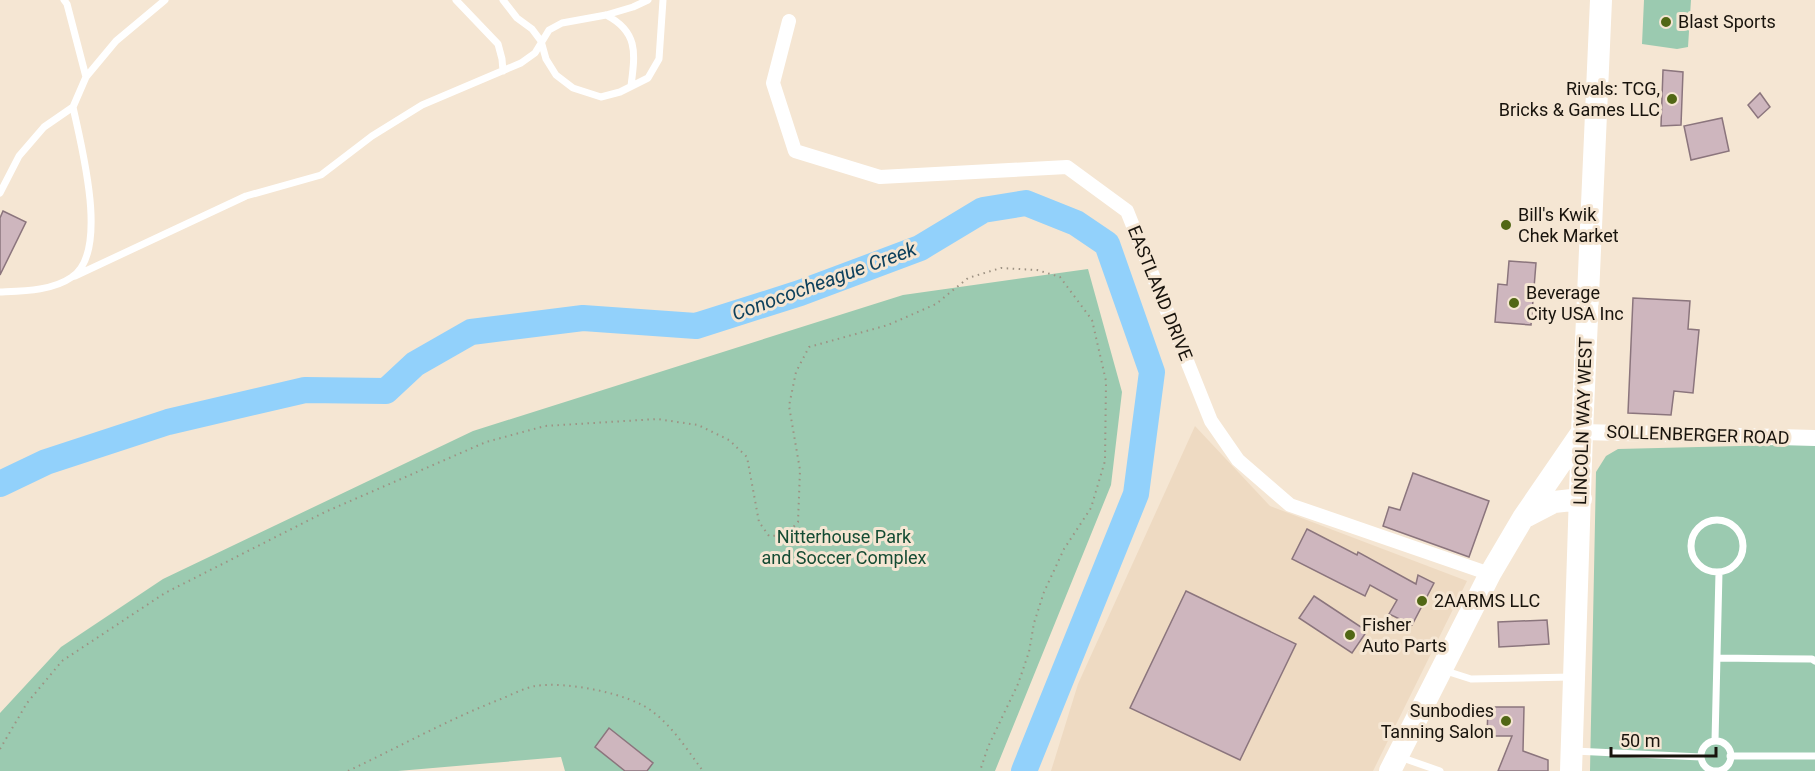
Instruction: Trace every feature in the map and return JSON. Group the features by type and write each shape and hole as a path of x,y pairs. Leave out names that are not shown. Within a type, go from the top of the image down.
{"highway":[{"name":"LINCOLN WAY WEST","path":"1571,761 1600,0"},
{"path":"1393,764 1490,574 1522,518 1582,432"},
{"path":"1522,518 1554,502 1581,499"}],"street":[{"name":"EASTLAND DRIVE","path":"789,21 773,83 795,151 880,177 1066,167 1127,211 1211,421 1238,460 1290,505 1490,574"},
{"name":"SOLLENBERGER ROAD","path":"1582,432 1815,438"}],"lane":[{"path":"64,0 86,77"},
{"path":"0,193 19,156 44,127 73,107 86,77 116,41 165,0"},
{"path":"456,0 498,44 503,71"},
{"path":"503,0 517,18 532,29 542,41 546,59 556,75 573,88 601,97 631,87 648,78 659,59 663,0"},
{"path":"0,292 45,288 60,284 246,196 321,175 372,136 422,105 521,63 535,53 549,30 562,22 606,15 648,0"},
{"path":"606,15 621,22 630,39 635,56 631,87"},
{"path":"73,107 92,217 89,247 84,263 75,276"},
{"path":"1719,520 1735,527 1740,534 1742,551 1734,566 1719,572 1702,568 1692,554 1691,546 1696,530 1703,524 1719,520"},
{"path":"1715,741 1719,572"},
{"path":"1717,658 1812,659 1815,661"},
{"path":"1441,669 1472,679 1574,677"},
{"path":"1715,741 1728,747 1730,756 1727,765 1718,770 1705,766 1701,757 1703,748 1715,741"},
{"path":"1730,756 1815,756"},
{"path":"1571,761 1701,757"},
{"path":"1393,764 1440,771"}],"path":[{"path":"0,749 27,703 62,661 165,593 325,512 486,442 545,426 657,419 698,425 729,440 747,458 759,522 769,536 786,535 798,522 800,470 789,406 796,372 809,347 897,321 936,304 968,278 1001,268 1037,270 1060,277 1092,320 1106,381 1105,461 1091,508 1064,549 1044,592 1034,623 1029,652 1018,684 988,747 980,771"},
{"path":"348,771 483,705 535,686 568,686 607,692 630,699 653,711 672,730 703,771"}],"shaded area":[{"path":"1195,426 1270,506 1467,581 1373,771 1051,771 1078,684"}],"green space":[{"name":"Blast Sports","path":"1644,0 1691,0 1688,47 1677,49 1642,44"},
{"name":"Nitterhouse Park and Soccer Complex","path":"1088,269 1122,392 1111,485 995,771 565,771 561,757 398,771 0,771 0,713 61,647 163,579 473,431 903,295"},
{"path":"1815,444 1815,771 1590,771 1596,472 1606,456 1618,449"}],"building":[{"name":"Rivals: TCG, Bricks & Games LLC","path":"1663,70 1683,72 1681,125 1661,126"},
{"path":"1760,93 1770,107 1758,118 1748,105"},
{"path":"1722,118 1729,151 1691,160 1684,126"},
{"path":"3,211 26,222 0,275 0,218"},
{"name":"Beverage City USA Inc","path":"1509,261 1536,263 1531,325 1495,322 1498,284 1507,285"},
{"path":"1633,298 1690,301 1688,329 1699,330 1693,393 1674,391 1671,415 1628,413"},
{"path":"1413,473 1489,501 1469,557 1383,526 1389,507 1400,510"},
{"path":"1307,529 1357,555 1358,552 1416,584 1418,575 1434,583 1412,625 1389,614 1397,600 1370,585 1365,596 1292,559"},
{"path":"1186,591 1296,644 1240,760 1130,708"},
{"path":"1314,596 1367,631 1352,653 1299,618"},
{"path":"1547,620 1549,644 1499,647 1498,622"},
{"path":"1488,707 1524,707 1523,751 1548,760 1548,771 1498,771 1512,736 1487,736"},
{"path":"609,728 653,763 647,771 625,771 595,747"}],"waterway":[{"name":"Conococheague Creek","path":"0,484 46,462 168,422 305,390 386,391 415,364 471,332 583,318 696,326 800,293 920,248 983,210 1026,203 1076,223 1107,244 1152,372 1136,494 1024,771"}],"place":[{"name":"Blast Sports","path":"1666,22"},
{"name":"Rivals: TCG, Bricks & Games LLC","path":"1672,99"},
{"name":"Bill's Kwik Chek Market","path":"1506,225"},
{"name":"Beverage City USA Inc","path":"1514,303"},
{"name":"2AARMS LLC","path":"1422,601"},
{"name":"Fisher Auto Parts","path":"1350,635"},
{"name":"Sunbodies Tanning Salon","path":"1506,721"}]}
